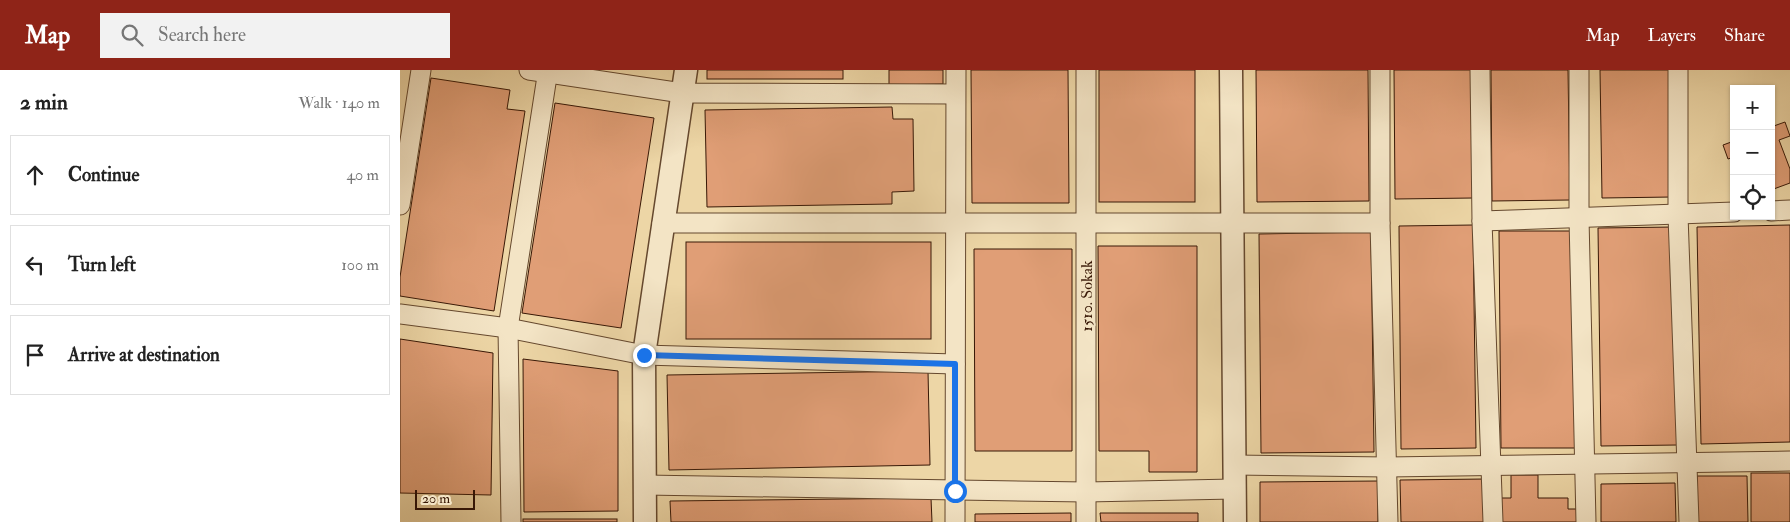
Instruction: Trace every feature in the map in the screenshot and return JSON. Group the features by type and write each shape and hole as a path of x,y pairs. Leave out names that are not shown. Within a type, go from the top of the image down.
{"street":[{"path":"400,205 421,70"},
{"path":"645,522 644,355 686,70"},
{"path":"955,522 956,70"},
{"name":"1510. Sokak","path":"1086,70 1086,522"},
{"path":"1231,70 1235,522"},
{"path":"1380,70 1380,223 1388,522"},
{"path":"1480,70 1482,220 1493,522"},
{"path":"1578,70 1579,218 1586,522"},
{"path":"1678,70 1678,214 1689,522"},
{"path":"511,522 508,328 542,71 682,93 955,94"},
{"path":"1775,211 1790,210"},
{"path":"1482,220 1730,212"},
{"path":"662,224 1380,223"},
{"path":"400,314 508,328 644,355 955,364"},
{"path":"1234,465 1387,467 1790,461"},
{"path":"645,485 1086,492 1234,489"}],"building":[{"path":"707,70 843,70 843,79 707,79"},
{"path":"889,70 943,70 943,84 889,85"},
{"path":"971,70 1068,70 1069,203 972,203"},
{"path":"1099,70 1195,70 1195,202 1099,202"},
{"path":"1256,70 1368,70 1369,201 1257,202"},
{"path":"1394,70 1471,70 1473,198 1395,199"},
{"path":"1491,70 1568,70 1570,200 1492,201"},
{"path":"1600,70 1669,70 1672,197 1602,198"},
{"path":"431,78 510,90 507,109 525,111 494,311 400,296 400,277"},
{"path":"555,103 654,118 621,328 522,313"},
{"path":"892,107 893,119 913,119 914,191 892,192 892,204 707,207 705,110"},
{"path":"1785,122 1790,136 1779,140 1790,169 1790,183 1775,189 1775,130 1775,126"},
{"path":"1730,142 1730,158 1728,159 1723,145"},
{"path":"1473,225 1476,448 1401,449 1399,226"},
{"path":"1790,225 1790,442 1701,444 1697,227"},
{"path":"1674,227 1677,445 1601,446 1598,228"},
{"path":"1499,231 1576,231 1578,448 1501,448"},
{"path":"1371,232 1374,452 1261,453 1259,234"},
{"path":"686,242 931,242 931,339 686,339"},
{"path":"1098,246 1197,246 1197,472 1149,472 1149,451 1099,451"},
{"path":"974,249 1072,249 1072,451 975,451"},
{"path":"400,339 493,353 491,495 400,493"},
{"path":"523,359 618,371 618,511 524,512"},
{"path":"928,371 930,465 669,470 667,375"},
{"path":"1751,473 1790,473 1790,522 1751,522"},
{"path":"1511,475 1538,475 1538,498 1568,498 1568,509 1578,509 1578,522 1498,522 1498,498 1511,498"},
{"path":"1697,476 1747,476 1748,522 1697,522"},
{"path":"1485,479 1485,522 1401,522 1400,480"},
{"path":"1378,481 1378,522 1260,522 1260,482"},
{"path":"1675,483 1676,522 1601,522 1601,484"},
{"path":"931,498 932,522 671,522 670,501"},
{"path":"1071,513 1071,522 975,522 975,514"},
{"path":"1100,513 1198,513 1198,522 1101,522"},
{"path":"523,519 617,519 617,522 523,522"}],"route":[{"path":"644,355 955,364 955,491"}]}
